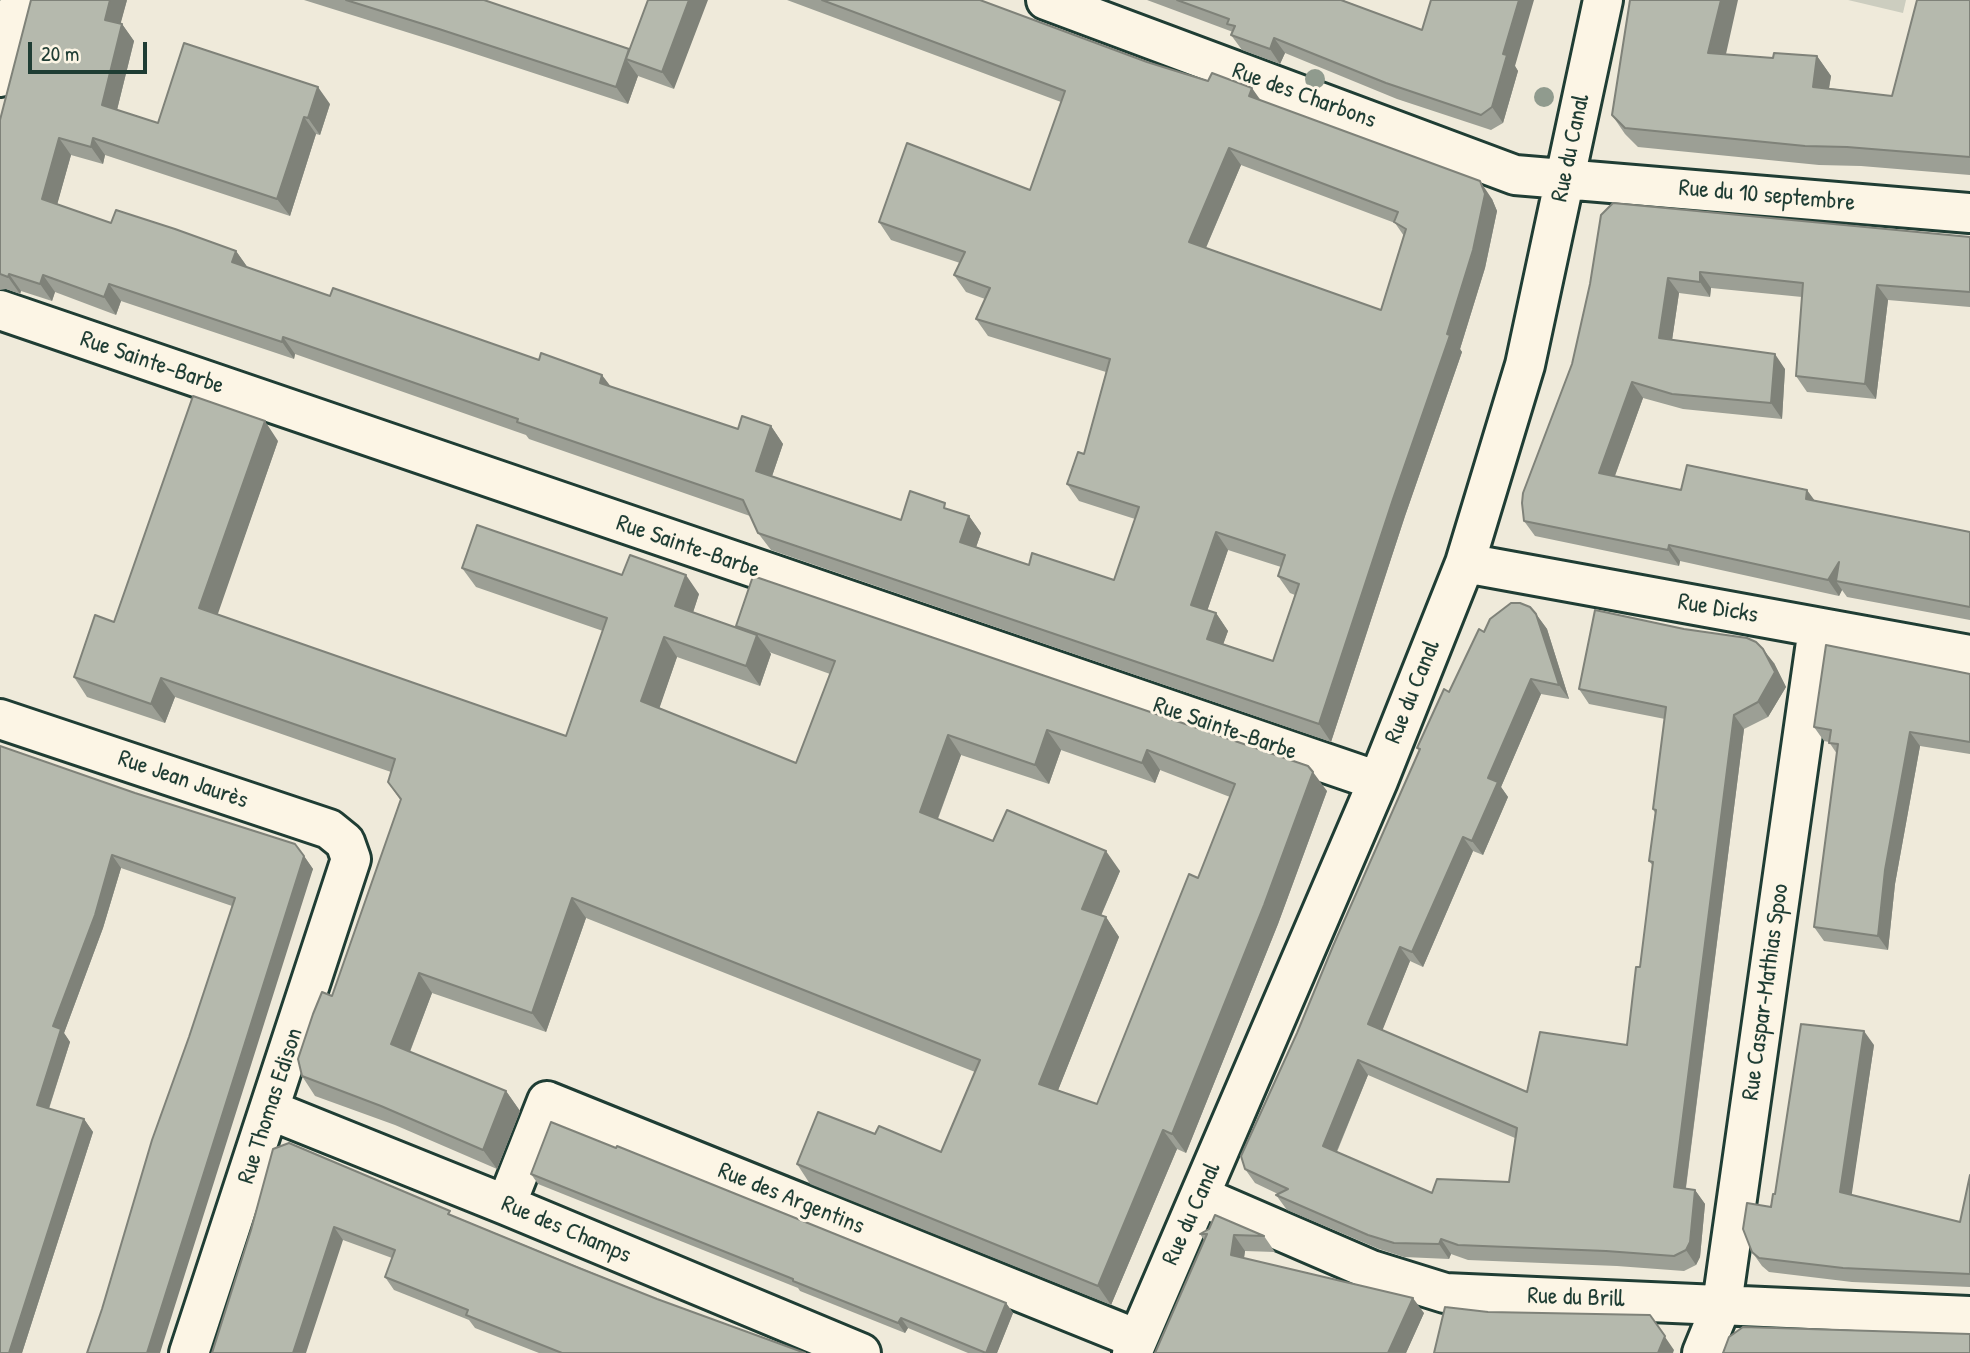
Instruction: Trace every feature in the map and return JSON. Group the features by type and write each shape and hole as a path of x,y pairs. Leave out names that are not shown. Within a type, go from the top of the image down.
{"street":[{"path":"0,77 20,0"},
{"name":"Rue des Charbons","path":"1046,0 1515,175 1565,180"},
{"name":"Rue du Canal","path":"1135,1346 1378,781 1465,563 1525,365 1602,0"},
{"name":"Rue du 10 septembre","path":"1565,180 1970,213"},
{"name":"Rue Sainte-Barbe","path":"0,310 1378,781"},
{"name":"Rue Dicks","path":"1465,563 1970,655"},
{"name":"Rue Caspar-Mathias Spoo","path":"1702,1353 1722,1304 1818,628"},
{"name":"Rue Jean Jaurès","path":"9,722 329,829 345,842 351,859"},
{"name":"Rue Thomas Edison","path":"189,1353 351,859"},
{"name":"Rue des Argentins","path":"506,1205 547,1101 1135,1346"},
{"name":"Rue des Champs","path":"270,1110 861,1353"},
{"name":"Rue du Brill","path":"1200,1196 1371,1270 1445,1293 1970,1316"}],"shaded area":[{"path":"1848,0 1906,0 1903,13"}],"building":[{"path":"31,0 110,0 105,20 122,24 102,105 158,123 184,43 318,87 308,118 304,117 277,199 93,138 91,147 59,138 42,199 111,223 116,210 175,229 236,251 232,262 330,296 333,288 539,360 541,353 602,375 600,383 738,429 742,416 771,426 756,471 901,520 910,491 945,503 944,508 969,516 960,542 1029,565 1032,553 1114,580 1139,507 1067,484 1078,452 1084,454 1110,359 976,319 990,288 954,275 965,252 879,222 907,143 1030,190 1065,91 822,0 980,0 1147,62 1208,81 1212,73 1252,88 1249,96 1480,181 1485,194 1473,250 1447,334 1450,335 1319,724 758,533 743,500 283,337 282,342 109,284 104,297 43,275 40,284 9,274 8,277 0,274 0,120","holes":["1229,148 1398,212 1394,222 1406,229 1381,310 1189,242","1216,532 1285,555 1278,576 1299,584 1273,661 1207,639 1216,613 1191,605"]},
{"path":"346,0 484,0 629,49 616,87"},
{"path":"648,0 689,0 662,72 626,59"},
{"path":"1177,0 1341,0 1422,30 1431,0 1519,0 1503,54 1507,55 1492,107 1481,115 1386,83 1274,38 1270,49 1231,35 1235,26 1227,24 1229,19"},
{"path":"1630,0 1721,0 1708,53 1773,58 1774,53 1817,56 1813,87 1892,96 1917,0 1970,0 1970,157 1805,146 1625,128 1612,115"},
{"path":"1613,203 1970,237 1970,292 1877,285 1865,384 1796,376 1803,283 1700,272 1700,282 1668,278 1659,338 1775,354 1771,403 1672,394 1632,382 1599,473 1681,490 1687,465 1807,490 1806,499 1970,532 1970,607 1836,581 1839,562 1828,580 1669,545 1668,550 1524,521 1523,493 1572,364 1590,284 1601,215"},
{"path":"193,396 265,421 199,608 566,736 607,618 462,568 477,525 622,575 630,555 686,575 675,606 757,635 746,666 664,637 641,701 796,763 835,661 736,626 753,576 1308,766 1313,772 1264,905 1172,1134 1163,1130 1098,1286 797,1164 818,1112 875,1134 879,1126 941,1152 980,1060 572,898 532,1013 419,973 391,1044 506,1091 483,1150 381,1106 302,1076 298,1059 313,1014 322,992 332,996 401,799 388,782 395,759 161,678 151,704 74,677 95,615 114,622","holes":["1047,730 1142,763 1147,750 1235,784 1198,878 1189,874 1097,1104 1039,1084 1106,917 1082,909 1106,851 1007,810 993,841 920,812 948,735 1035,765"]},
{"path":"1511,603 1530,607 1536,614 1559,685 1531,679 1488,778 1498,782 1472,841 1463,837 1412,952 1400,947 1368,1024 1527,1092 1540,1032 1627,1045 1636,967 1640,967 1653,862 1649,861 1656,810 1653,809 1666,707 1579,689 1595,610 1684,629 1747,638 1763,649 1775,672 1758,702 1734,715 1674,1187 1695,1190 1690,1242 1686,1250 1674,1256 1458,1245 1441,1239 1439,1244 1394,1243 1368,1235 1276,1195 1288,1189 1245,1169 1241,1156 1297,1033 1444,689 1449,692 1479,629 1484,632 1490,619","holes":["1358,1060 1517,1128 1509,1182 1437,1179 1432,1193 1323,1146"]},
{"path":"1826,645 1970,674 1970,742 1910,732 1885,870 1878,936 1814,927 1838,744 1829,743 1831,730 1814,727"},
{"path":"0,746 295,844 304,856 147,1353 87,1353 152,1140 235,898 112,855 95,915 53,1026 61,1029 37,1105 84,1119 9,1353 0,1353"},
{"path":"1801,1024 1864,1031 1840,1192 1960,1222 1970,1175 1970,1274 1843,1268 1759,1258 1752,1252 1743,1229 1747,1203 1771,1207 1775,1194"},
{"path":"551,1122 1006,1303 986,1353 901,1318 898,1323 531,1174"},
{"path":"289,1143 450,1211 448,1214 579,1268 805,1353 562,1353 466,1315 468,1310 385,1277 395,1250 334,1227 293,1353 212,1353 251,1230 273,1149"},
{"path":"1215,1215 1264,1236 1234,1235 1231,1255 1413,1298 1388,1353 1155,1353 1207,1234 1200,1234 1209,1229"},
{"path":"1445,1307 1488,1312 1650,1315 1665,1336 1658,1353 1434,1353"},
{"path":"1743,1327 1970,1334 1970,1353 1723,1353 1729,1337"}]}
